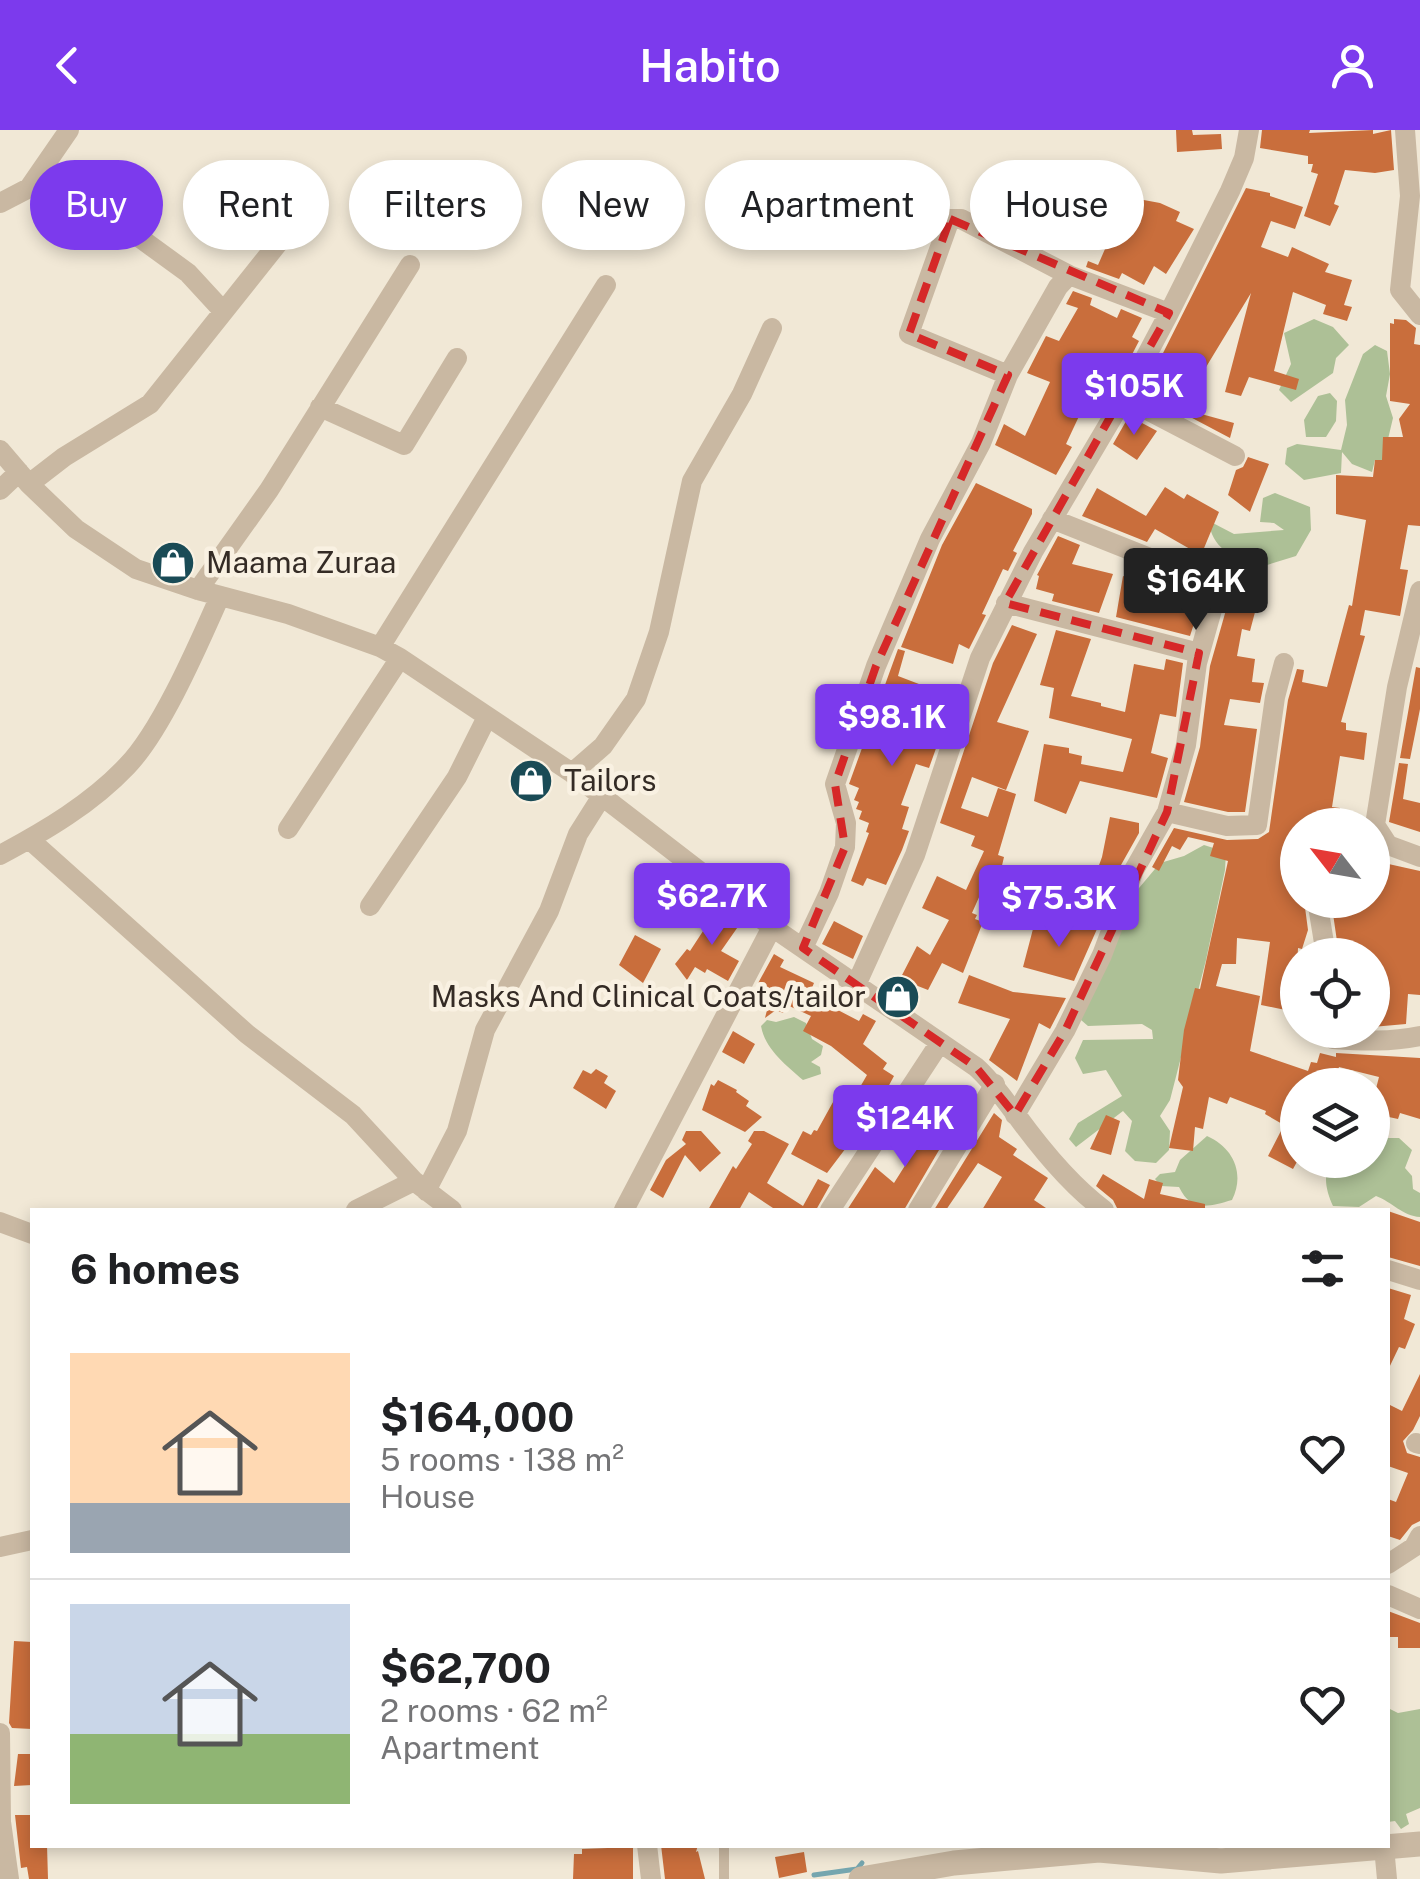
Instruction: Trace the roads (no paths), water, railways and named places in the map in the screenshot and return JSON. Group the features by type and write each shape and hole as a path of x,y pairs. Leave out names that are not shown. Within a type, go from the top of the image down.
{"street":[{"path":"0,204 28,188 69,130"},
{"path":"856,985 915,855 974,674 1006,604 1169,313 1230,191 1244,158 1249,130"},
{"path":"1406,130 1410,196 1400,290 1420,315"},
{"path":"1008,375 909,334 950,219 960,219 1069,275 1169,313"},
{"path":"156,250 188,274 223,312"},
{"path":"0,490 64,457 150,404 273,250"},
{"path":"198,590 269,490 410,265"},
{"path":"803,948 829,894 845,847 846,824 835,784 876,666 930,538 981,443 1008,375 1058,286 1069,275"},
{"path":"380,647 606,285"},
{"path":"572,773 603,746 636,700 659,632 692,482 742,394 772,328"},
{"path":"320,407 404,445 458,358"},
{"path":"1124,398 1235,456"},
{"path":"0,450 76,529 136,569 288,614 380,647 572,773 772,927 976,1067 995,1084 1056,1164 1102,1208"},
{"path":"1052,519 1165,564"},
{"path":"1420,591 1397,687 1375,824 1388,845 1420,857"},
{"path":"1016,1115 1065,1031 1102,955 1134,870 1167,812 1186,745 1200,653 1217,592"},
{"path":"0,855 74,811 135,756 183,674 220,596"},
{"path":"1006,604 1200,653"},
{"path":"288,829 400,658"},
{"path":"1167,812 1227,826 1256,825 1284,663"},
{"path":"370,906 457,777 488,717"},
{"path":"361,1208 420,1186 457,1131 485,1030 548,911 578,834 602,796"},
{"path":"29,840 246,1034 352,1115 420,1186 449,1208"},
{"path":"625,1208 772,927"},
{"path":"1390,1041 1420,1036"},
{"path":"831,1208 939,1044"},
{"path":"919,1208 995,1084"},
{"path":"0,1222 30,1233"},
{"path":"1390,1271 1420,1280"},
{"path":"1390,1563 1414,1547 1420,1536"},
{"path":"0,1547 30,1540"},
{"path":"1390,1596 1420,1609"},
{"path":"0,1733 1,1822 8,1879"},
{"path":"1390,1846 1420,1844"},
{"path":"647,1848 651,1879"},
{"path":"861,1879 954,1854 1098,1850 1241,1869 1378,1848"},
{"path":"1384,1848 1387,1879"}],"lane":[{"path":"724,1848 724,1879"}],"waterway":[{"path":"814,1875 857,1869 862,1863"}],"place":[{"name":"Maama Zuraa","path":"173,563"},
{"name":"Tailors","path":"531,781"},
{"name":"Masks And Clinical Coats/tailor","path":"898,997"}]}
